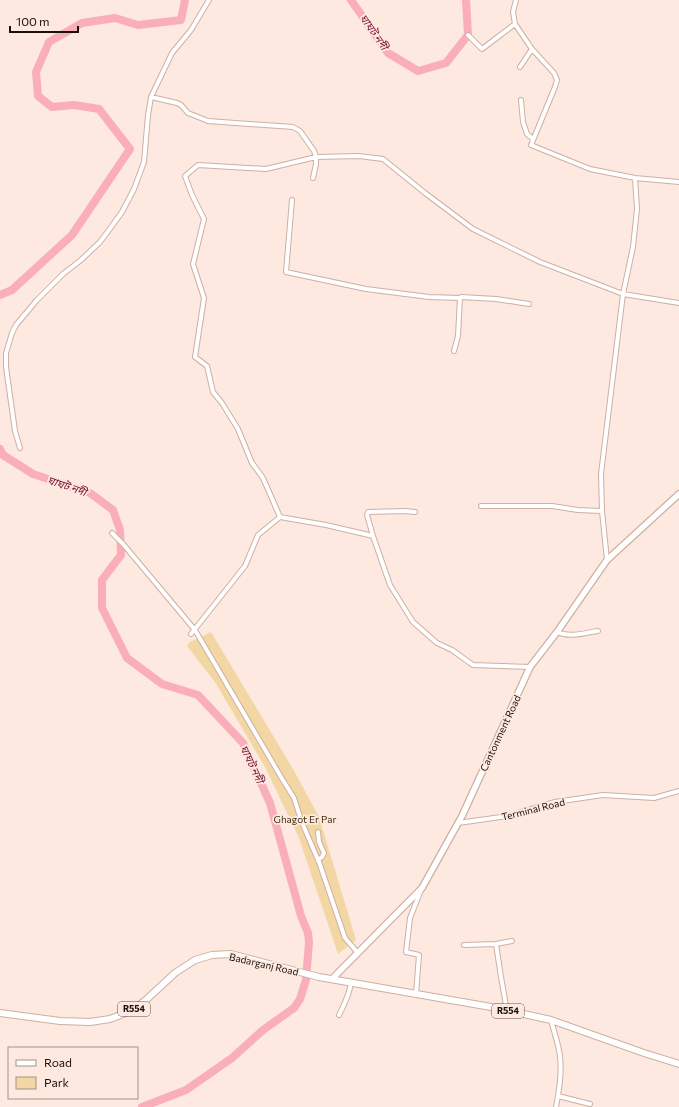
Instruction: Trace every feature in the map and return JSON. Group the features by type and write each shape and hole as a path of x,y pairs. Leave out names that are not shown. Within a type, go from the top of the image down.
{"main road":[{"name":"Badarganj Road","path":"0,1013 60,1021 90,1022 110,1019 133,1010 147,1000 175,973 195,960 212,955 231,954 332,979"},
{"name":"R554","path":"332,979 551,1020 679,1064"}],"street":[{"path":"20,448 15,432 6,367 6,353 12,333 16,325 37,300 63,274 100,242 122,212 134,189 144,162 151,97 172,53 191,30 209,0"},
{"path":"516,0 513,12 515,24 532,49 554,73 557,80 531,145 590,169 635,178 679,182"},
{"path":"468,34 482,49 515,24"},
{"path":"520,67 532,49"},
{"path":"151,97 177,103 181,105 188,113 208,121 293,127 300,131 314,151 316,164 313,178"},
{"path":"521,100 523,122 527,134 533,139"},
{"path":"280,517 263,478 252,463 238,429 222,403 213,392 207,366 195,357 204,298 193,264 204,219 192,195 185,176 198,165 266,169 316,158 359,156 383,159 473,229 540,262 623,294 679,303"},
{"path":"607,560 602,511 601,474 623,294 633,247 637,209 635,178"},
{"path":"292,200 286,272 366,289 429,297 496,299 529,304"},
{"path":"454,351 458,336 460,298"},
{"name":"Cantonment Road","path":"332,979 422,888 458,823 530,667 557,632 607,560 679,494"},
{"path":"481,506 552,506 578,510 602,511"},
{"path":"415,512 368,512 367,515 390,585 413,622 437,643 452,650 473,665 530,667"},
{"path":"192,634 245,566 258,535 280,517 326,525 373,536"},
{"path":"112,533 123,544 195,630 294,798 301,820 318,860 345,938 358,953"},
{"path":"557,632 575,635 598,631"},
{"name":"Terminal Road","path":"458,823 508,816 555,802 603,795 654,798 679,791"},
{"path":"318,832 319,842 324,853 318,860"},
{"path":"416,994 419,956 406,952 410,918 422,888"},
{"path":"464,945 496,944 512,941"},
{"path":"496,944 507,1011"},
{"path":"339,1016 351,982"},
{"path":"551,1020 560,1056 561,1073 556,1107"},
{"path":"558,1096 590,1104"}],"green space":[{"name":"Ghagot Er Par","path":"211,632 293,769 319,817 356,940 338,954 299,838 265,767 215,682 187,646 190,642"}],"waterway":[{"name":"ঘাঘট নদী","path":"0,295 12,290 72,235 130,149 99,109 74,105 52,107 38,96 36,72 49,42 82,23 115,18 138,25 181,20 185,0"},
{"name":"ঘাঘট নদী","path":"351,0 388,53 418,71 446,63 468,35 466,0"},
{"name":"ঘাঘট নদী","path":"0,449 3,455 33,474 90,493 113,510 120,530 121,555 102,580 102,608 127,658 162,684 198,695 243,743 270,803 301,916 308,933 309,942 306,980 300,999 294,1008 263,1030 232,1058 186,1090 142,1107"}]}
